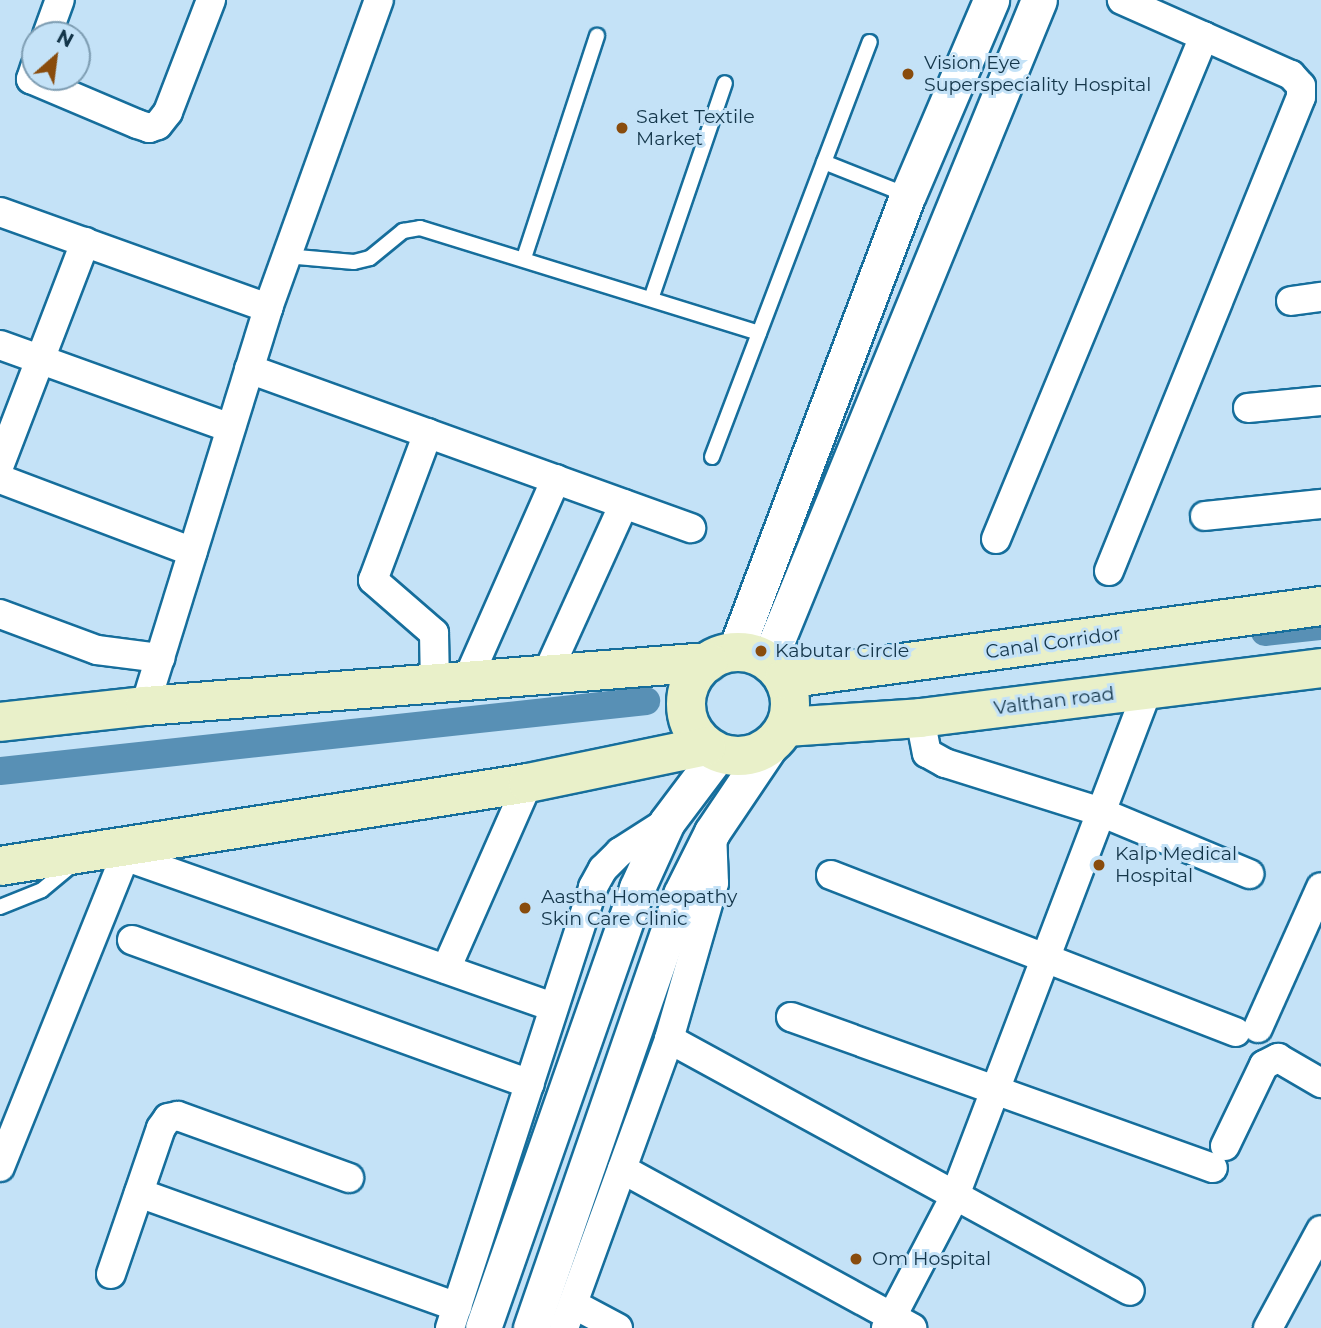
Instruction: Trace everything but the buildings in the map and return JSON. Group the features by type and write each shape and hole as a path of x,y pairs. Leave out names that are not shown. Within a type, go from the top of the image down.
{"main road":[{"name":"Canal Corridor","path":"0,722 145,706 749,664 1321,606"},
{"path":"0,866 129,850 713,749 745,756 778,736 790,703 749,664 688,688 686,711 694,733 713,749"},
{"name":"Valthan road","path":"778,736 1321,668"}],"street":[{"path":"52,21 60,0"},
{"path":"145,706 268,308 379,0"},
{"path":"749,664 908,195 991,0"},
{"path":"749,664 1039,0"},
{"path":"1109,571 1301,97 1301,86 1291,75 1122,0"},
{"path":"60,91 149,128 168,112 206,1"},
{"path":"996,539 1204,36"},
{"path":"0,212 268,308"},
{"path":"0,464 85,243"},
{"path":"1291,301 1321,297"},
{"path":"0,345 231,428"},
{"path":"249,369 691,528"},
{"path":"1248,408 1321,401"},
{"path":"428,433 373,580 434,633 451,684"},
{"path":"0,479 192,552"},
{"path":"451,684 556,479"},
{"path":"545,678 624,503"},
{"path":"1205,516 1321,504"},
{"path":"0,614 97,650 160,658"},
{"path":"622,1169 897,1324 954,1198 1098,811 1148,689"},
{"path":"920,718 927,753 945,763 1098,811 1249,874"},
{"path":"531,1328 681,894 712,832 778,736"},
{"path":"463,1321 637,888 667,822 713,749"},
{"path":"446,969 528,783"},
{"path":"463,1321 553,1007 603,869 667,822"},
{"path":"618,1328 569,1316 669,1039 713,883 712,832"},
{"path":"0,1167 129,850 553,1007"},
{"path":"831,875 1045,958 1247,1030 1321,887"},
{"path":"132,940 530,1084"},
{"path":"791,1017 995,1090 1219,1157 1264,1065 1278,1058 1321,1083"},
{"path":"669,1039 954,1198 1130,1291"},
{"path":"111,1274 161,1128 168,1118 178,1116 349,1178"},
{"path":"139,1193 463,1321"},
{"path":"1268,1328 1321,1230"}],"lane":[{"path":"524,258 597,36"},
{"path":"712,457 870,42"},
{"path":"651,299 725,83"},
{"path":"824,162 908,195"},
{"path":"286,256 354,262 370,258 402,231 420,228 524,258 759,333"},
{"path":"0,907 42,890 82,856"}],"waterway":[{"path":"1265,632 1321,626"},
{"path":"0,771 646,701"}],"place":[{"name":"Vision Eye Superspeciality Hospital","path":"908,74"},
{"name":"Saket Textile Market","path":"622,128"},
{"name":"Kabutar Circle","path":"761,651"},
{"name":"Kalp Medical Hospital","path":"1099,865"},
{"name":"Aastha Homeopathy Skin Care Clinic","path":"525,908"},
{"name":"Om Hospital","path":"856,1259"}]}
